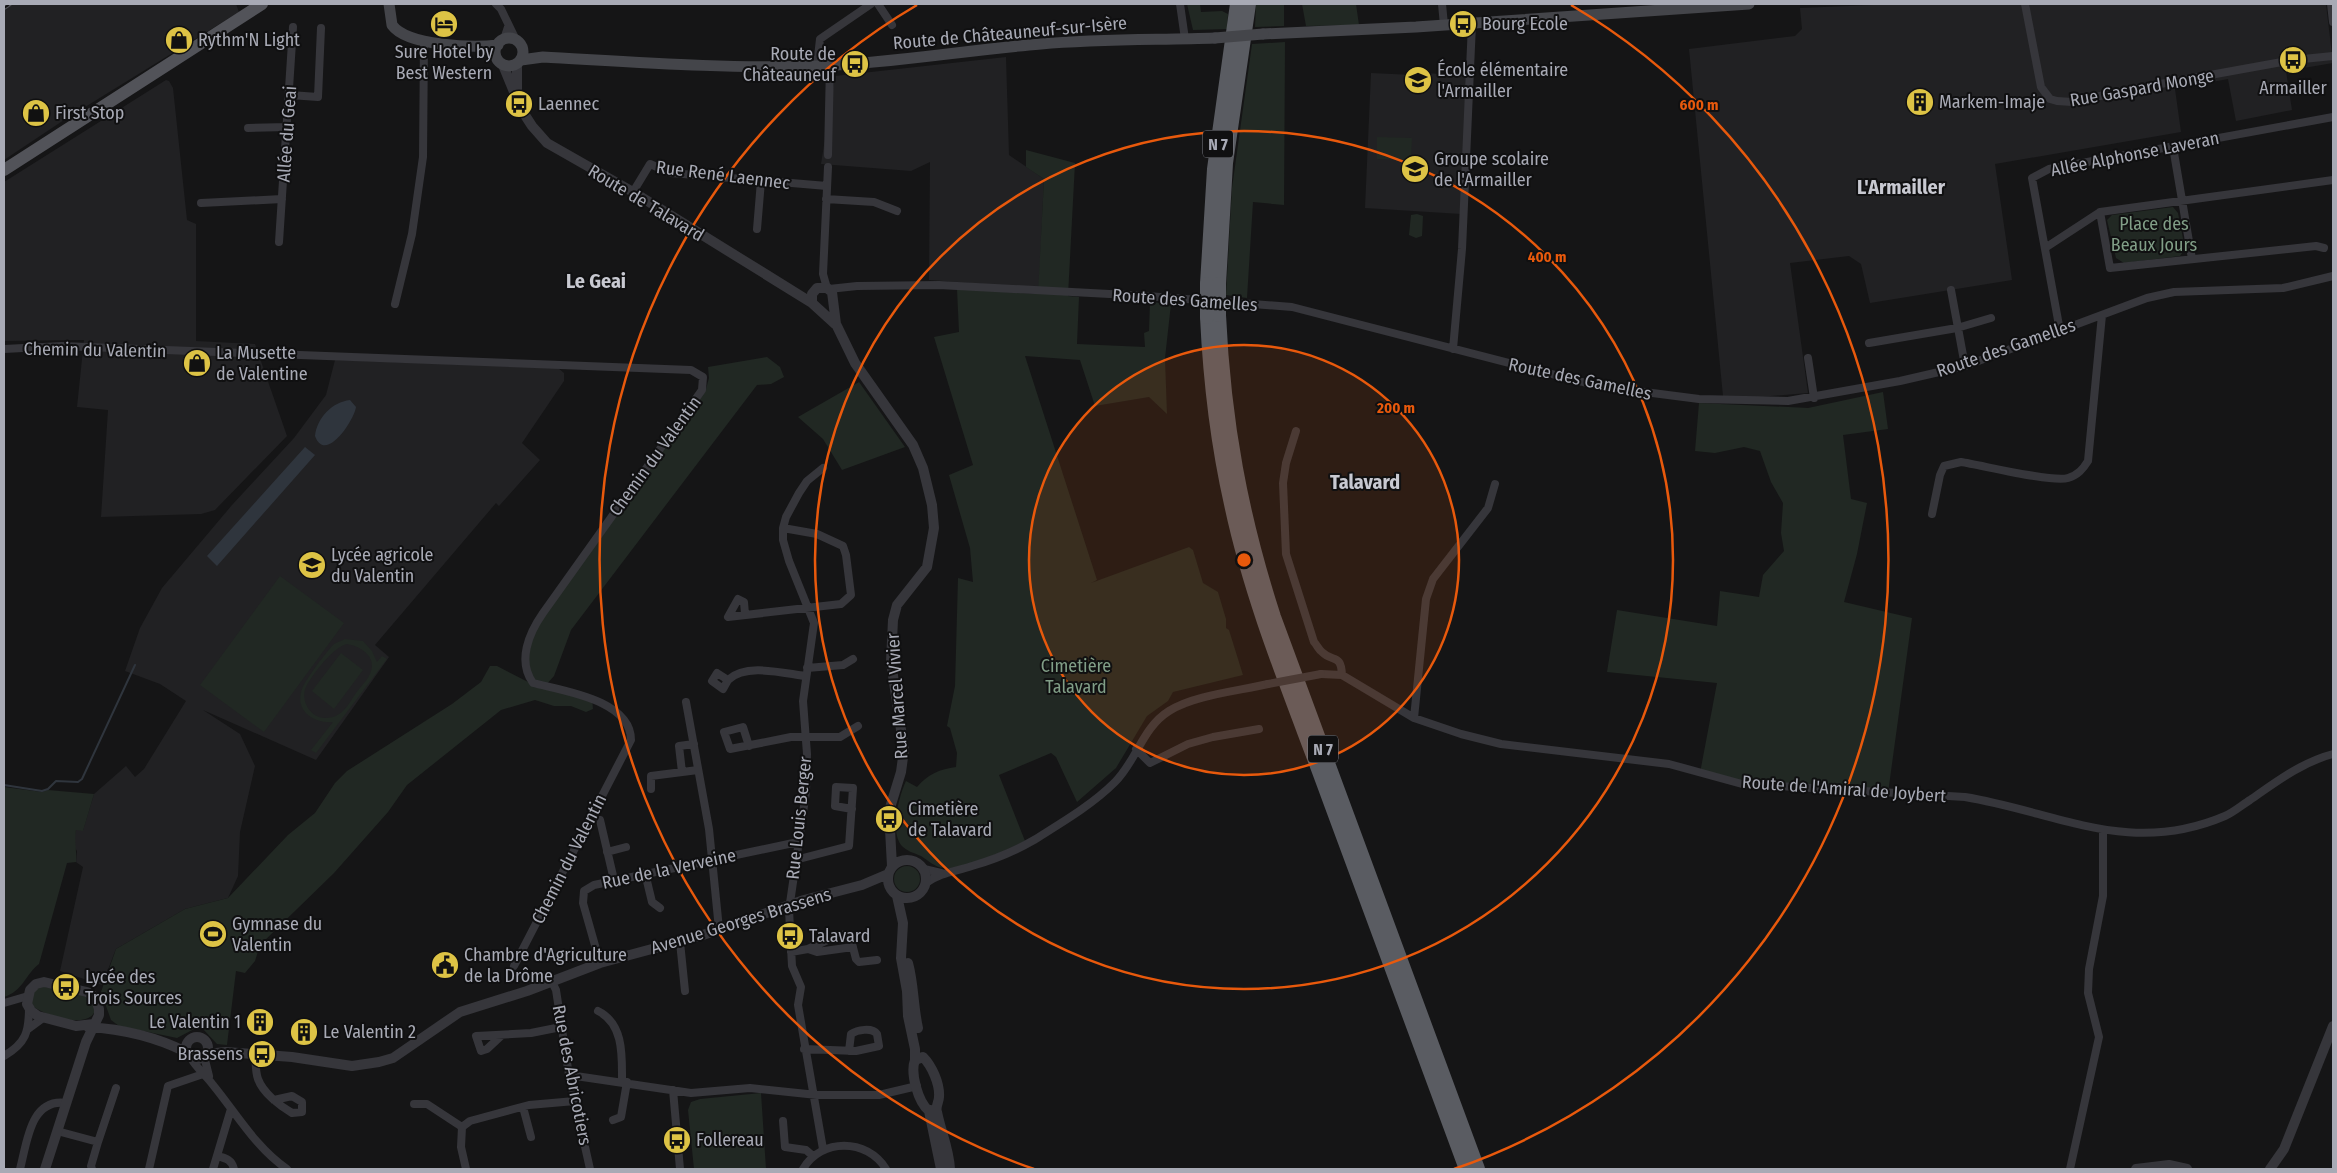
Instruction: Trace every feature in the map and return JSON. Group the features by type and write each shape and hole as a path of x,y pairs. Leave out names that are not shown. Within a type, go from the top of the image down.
{"highway":[{"name":"N 7","path":"1237,4 1214,169 1213,316 1209,360 1220,451 1231,506 1248,572 1466,1169"},
{"name":"N 7","path":"1213,284 1226,163 1250,4"},
{"name":"N 7","path":"1213,316 1221,358 1231,447 1258,568 1274,617 1478,1169"}],"main road":[{"name":"Route de Châteauneuf-sur-Isère","path":"500,61 519,62 543,57 752,66 817,66 1096,40 1215,38 1472,24 1749,4"},
{"path":"4,170 259,5"},
{"path":"389,5 390,17 395,29 405,36 472,47 501,42 500,61 472,47"},
{"name":"Route de Châteauneuf-sur-Isère","path":"501,42 520,44 543,57"},
{"path":"519,62 520,44"}],"street":[{"path":"496,4 501,9 508,27 520,44"},
{"path":"817,66 820,39 871,4"},
{"path":"878,4 892,25"},
{"path":"1180,4 1185,39"},
{"path":"1442,4 1444,25"},
{"name":"Rue Gaspard Monge","path":"2025,4 2041,87 2050,98 2057,101 2072,102 2294,60 2333,56"},
{"path":"2332,4 2333,22"},
{"path":"1453,349 1462,249 1472,24"},
{"name":"Allée du Geai","path":"279,242 288,127 293,27"},
{"path":"501,42 508,27"},
{"path":"290,95 318,97 321,28"},
{"path":"395,304 412,234 423,157 424,40"},
{"name":"Route de Talavard","path":"500,61 527,118 548,143 633,192 816,306"},
{"name":"Route de Talavard","path":"517,98 519,62"},
{"path":"828,155 830,65"},
{"name":"Allée Alphonse Laveran","path":"2060,331 2032,178 2049,169 2333,117"},
{"path":"248,128 288,127"},
{"path":"2173,147 2192,259"},
{"name":"Rue René Laennec","path":"633,192 650,164 670,173 827,186"},
{"path":"828,167 822,289 816,306 825,309 848,288"},
{"path":"2045,248 2100,212 2333,180"},
{"path":"757,228 761,181"},
{"path":"201,204 282,199"},
{"path":"826,199 874,202 897,211"},
{"path":"2100,212 2110,268 2316,246 2324,248"},
{"name":"Route des Gamelles","path":"822,289 954,285 1292,307 1598,386 1668,396 1723,400 1788,401 1814,398 1965,366 2147,298 2174,292 2283,288 2333,276"},
{"path":"793,291 822,289"},
{"name":"Rue Marcel Vivier","path":"822,289 832,302 836,324 855,363 913,445 923,468 932,505 934,528 927,567 897,605 893,620 891,662 904,750 901,772 890,802 890,870"},
{"path":"1951,290 1965,366"},
{"name":"Rue Marcel Vivier","path":"816,306 836,324"},
{"path":"1932,514 1940,475 1944,466 1961,462 2059,479 2079,474 2088,461 2102,315"},
{"path":"1869,343 1957,328 1991,318"},
{"name":"Chemin du Valentin","path":"4,349 62,346 691,370 702,377 702,390 543,613 533,628 528,643 526,657 528,675 533,683 601,702 625,718 629,725 631,740 514,966"},
{"path":"1808,358 1814,398"},
{"path":"1296,431 1286,462 1283,483 1286,554 1314,642 1323,654 1337,659 1342,665 1342,675"},
{"path":"745,614 841,604 851,595 846,555 843,546 836,541 817,534 783,528 786,517 807,481 823,468"},
{"path":"1414,718 1426,599 1433,579 1488,508 1495,484"},
{"name":"Rue Louis Berger","path":"783,528 783,540 789,561 810,608 814,623 805,676 803,701 806,737 806,792 789,905 792,966 801,987 798,1005 804,1049 823,1149"},
{"path":"807,668 843,665 852,659"},
{"path":"728,680 735,674 758,671 805,676"},
{"name":"Route de l'Amiral de Joybert","path":"1136,749 1157,720 1171,710 1186,703 1321,674 1342,675 1414,718 1461,734 1501,744 1668,764 1742,784 1965,797 1988,801 2103,831 2148,833 2194,829 2228,815 2297,769 2333,754"},
{"path":"686,702 712,858 719,929"},
{"path":"749,746 790,737 840,737 858,726"},
{"path":"903,923 913,898 922,892 926,883 941,873 989,861 1034,840 1082,809 1114,782 1136,749 1150,763 1188,744 1259,729"},
{"path":"682,772 679,746 694,744"},
{"path":"651,789 651,776 698,770"},
{"path":"795,860 849,846 852,809"},
{"path":"600,820 614,880"},
{"path":"2070,1169 2099,1037 2088,993 2089,969 2103,896 2103,831"},
{"path":"889,834 894,845 905,860 918,863 924,870 926,883"},
{"name":"Rue de la Verveine","path":"600,963 583,903 584,891 594,885 614,880 712,858 798,842"},
{"path":"607,852 626,847"},
{"path":"905,860 890,870 889,888 897,896 903,923 902,946 914,992 919,1058 912,1070 922,1102 932,1110 949,1153 950,1169"},
{"name":"Avenue Georges Brassens","path":"862,885 890,870"},
{"path":"924,870 941,873"},
{"path":"645,873 652,902 660,908"},
{"name":"Avenue Georges Brassens","path":"206,1051 292,1056 352,1066 379,1062 393,1058 460,1012 552,982 600,963 680,942 789,905 862,885 878,884 889,888"},
{"path":"897,896 913,898"},
{"path":"791,952 808,949 834,936 846,934 850,936 856,959 859,962 877,960"},
{"path":"680,942 685,991"},
{"path":"808,949 817,952 854,947"},
{"path":"4,1056 22,1042 28,1029 28,996 33,986 44,982 80,990 95,997 99,1006 89,1024 82,1031 86,1042"},
{"name":"Rue des Abricotiers","path":"552,982 556,990 569,1075 590,1169"},
{"path":"4,1003 28,996"},
{"path":"29,1007 34,1014 43,1018 109,1028 166,1043 188,1050 196,1059 206,1051"},
{"path":"598,1011 609,1018 622,1046 625,1082 621,1117 613,1120"},
{"path":"28,1029 43,1018"},
{"path":"45,1169 86,1042 89,1024"},
{"path":"2270,1169 2284,1149 2333,1026"},
{"path":"502,1035 531,1033 561,1027"},
{"path":"86,1042 109,1028"},
{"path":"188,1050 198,1036 206,1051 205,1074"},
{"path":"804,1049 849,1051"},
{"path":"188,1050 231,1109 281,1168"},
{"path":"255,1054 258,1079 274,1100"},
{"path":"919,1058 930,1064 940,1095 932,1110 941,1169"},
{"path":"149,1169 168,1086 205,1074"},
{"path":"569,1075 691,1093 750,1088 812,1094 879,1095 917,1086"},
{"path":"92,1169 91,1166 98,1142 116,1088"},
{"path":"673,1090 680,1169"},
{"path":"462,1127 470,1121 524,1107 575,1101"},
{"path":"20,1169 37,1114 49,1104 56,1102 66,1104"},
{"path":"414,1104 427,1104 462,1127"},
{"path":"524,1107 532,1137"},
{"path":"214,1169 231,1109"},
{"path":"783,1121 785,1147 806,1150 813,1156"},
{"path":"462,1127 461,1146 466,1169"},
{"path":"57,1131 98,1142"},
{"path":"803,1169 813,1156 823,1149 852,1146 874,1156 886,1169"},
{"path":"217,1156 227,1158 234,1169"},
{"path":"2136,1169 2170,1165 2187,1169"}],"shaded area":[{"path":"4,4 236,4 239,12 64,120 4,160"},
{"path":"1897,4 2326,4 2333,63 2286,71 2292,110 2236,121 2228,79 2175,89 2181,132 1995,164 2012,280 1870,303 1861,264 1849,256 1790,263 1808,393 1758,397 1723,396 1689,49 1795,36 1802,29 1800,8"},
{"path":"1006,57 1009,155 1044,179 1039,288 929,280 930,162 911,171 821,164 835,76"},
{"name":"Groupe scolaire de l'Armailler","path":"1412,72 1467,76 1461,214 1365,208 1371,73 1413,75"},
{"path":"166,80 169,81 173,88 187,220 196,224 196,341 255,344 287,436 215,510 201,514 101,517 108,410 77,407 84,340 4,341 4,182"},
{"name":"Lycée agricole du Valentin","path":"335,360 558,368 564,373 564,381 522,443 540,460 499,506 496,503 375,645 389,657 316,760 203,710 240,734 255,766 240,832 238,876 228,898 185,909 116,949 102,985 60,971 83,867 76,862 77,851 73,845 76,829 83,830 94,794 126,766 135,777 144,769 186,701 160,684 125,671 140,628 162,588 232,505 294,438 326,395"},
{"path":"350,400 356,407 345,430 332,443 325,445 320,443 315,436 322,417 337,404"},
{"path":"305,447 315,455 217,566 207,556"}],"green space":[{"path":"1187,4 1200,4 1201,12 1222,11 1228,14 1227,29 1193,30"},
{"path":"1256,4 1284,4 1284,26 1255,27"},
{"path":"1302,4 1356,4 1359,25 1306,26"},
{"path":"1285,42 1284,205 1253,202 1247,298 1226,295 1232,188 1252,44"},
{"path":"1377,137 1412,138 1411,160 1377,159"},
{"name":"Cimetière Talavard","path":"1026,150 1075,163 1068,296 1079,297 1077,344 1145,347 1144,333 1149,331 1150,302 1171,304 1165,358 1167,414 1149,397 1095,406 1080,360 1025,356 1097,580 1091,583 1189,547 1193,550 1203,583 1218,592 1226,619 1226,628 1229,630 1243,675 1173,692 1168,701 1147,716 1116,768 1077,802 1056,757 1051,753 999,775 1025,841 974,863 944,868 934,865 903,847 896,831 898,804 906,781 917,787 935,773 956,767 957,753 950,728 947,726 955,686 958,578 973,582 970,548 949,475 973,465 934,337 959,332 957,289 1038,294 1044,179 1026,167"},
{"name":"Place des Beaux Jours","path":"2173,207 2178,213 2185,249 2180,256 2124,263 2116,258 2107,220 2112,215"},
{"path":"1411,215 1423,216 1422,236 1416,238 1409,235"},
{"path":"767,357 780,367 784,377 771,384 757,385 571,630 554,676 545,686 592,698 593,709 586,712 571,706 554,706 535,700 501,710 407,785 388,812 334,873 260,945 255,961 245,973 236,971 227,1045 217,1044 203,1029 196,1028 177,1038 119,1026 111,1020 101,992 116,949 185,909 228,898 288,835 315,813 335,783 347,771 452,704 481,682 490,666 497,666 528,682 527,655 536,627 706,389 709,378 708,367"},
{"path":"859,382 905,447 842,470 823,439 798,417"},
{"path":"1883,392 1888,429 1843,435 1851,499 1867,503 1857,554 1844,602 1912,618 1888,793 1742,784 1700,773 1717,683 1607,672 1617,610 1717,626 1720,591 1759,597 1763,575 1784,551 1781,533 1783,503 1771,482 1760,451 1744,447 1715,453 1695,451 1699,403 1808,408"},
{"path":"280,576 344,623 264,732 200,685"},
{"path":"345,639 363,641 372,651 377,662 382,656 387,659 316,753 311,750 333,722 319,721 303,710 300,697 302,689 334,644","holes":["352,645 362,649 369,656 372,666 368,677 342,712 328,718 315,715 305,703 304,692 306,687 330,655 342,646"]},
{"path":"341,653 363,670 334,709 312,691"},
{"path":"4,787 42,792 48,790 94,794 83,831 76,830 76,862 67,863 39,964 16,991 4,997"},
{"path":"907,866 916,870 920,879 916,888 907,892 898,888 894,879 898,870"},
{"path":"40,986 86,994 94,1002 94,1013 89,1018 73,1020 44,1013 31,1005 31,993"},
{"path":"761,1093 766,1169 694,1169 688,1110 691,1102 700,1099"}],"waterway":[{"path":"4,785 42,791 48,789 56,781 78,782 82,779 135,665"}],"railway":[{"path":"4,8 10,4"}],"place":[{"name":"Sure Hotel by Best Western","path":"444,24"},
{"name":"Bourg Ecole","path":"1463,24"},
{"name":"Rythm'N Light","path":"179,40"},
{"name":"Armailler","path":"2293,60"},
{"name":"Route de Châteauneuf","path":"855,64"},
{"name":"École élémentaire l'Armailler","path":"1418,80"},
{"name":"Markem-Imaje","path":"1920,102"},
{"name":"Laennec","path":"519,104"},
{"name":"First Stop","path":"36,113"},
{"name":"Groupe scolaire de l'Armailler","path":"1415,169"},
{"name":"La Musette de Valentine","path":"197,363"},
{"name":"Lycée agricole du Valentin","path":"312,565"},
{"name":"Cimetière de Talavard","path":"889,819"},
{"name":"Gymnase du Valentin","path":"213,934"},
{"name":"Talavard","path":"790,936"},
{"name":"Chambre d'Agriculture de la Drôme","path":"445,965"},
{"name":"Lycée des Trois Sources","path":"66,987"},
{"name":"Le Valentin 1","path":"260,1022"},
{"name":"Le Valentin 2","path":"304,1032"},
{"name":"Brassens","path":"262,1054"},
{"name":"Follereau","path":"677,1140"}],"district":[{"name":"L'Armailler","path":"1901,187"},
{"name":"Le Geai","path":"596,281"},
{"name":"Talavard","path":"1365,482"}]}
